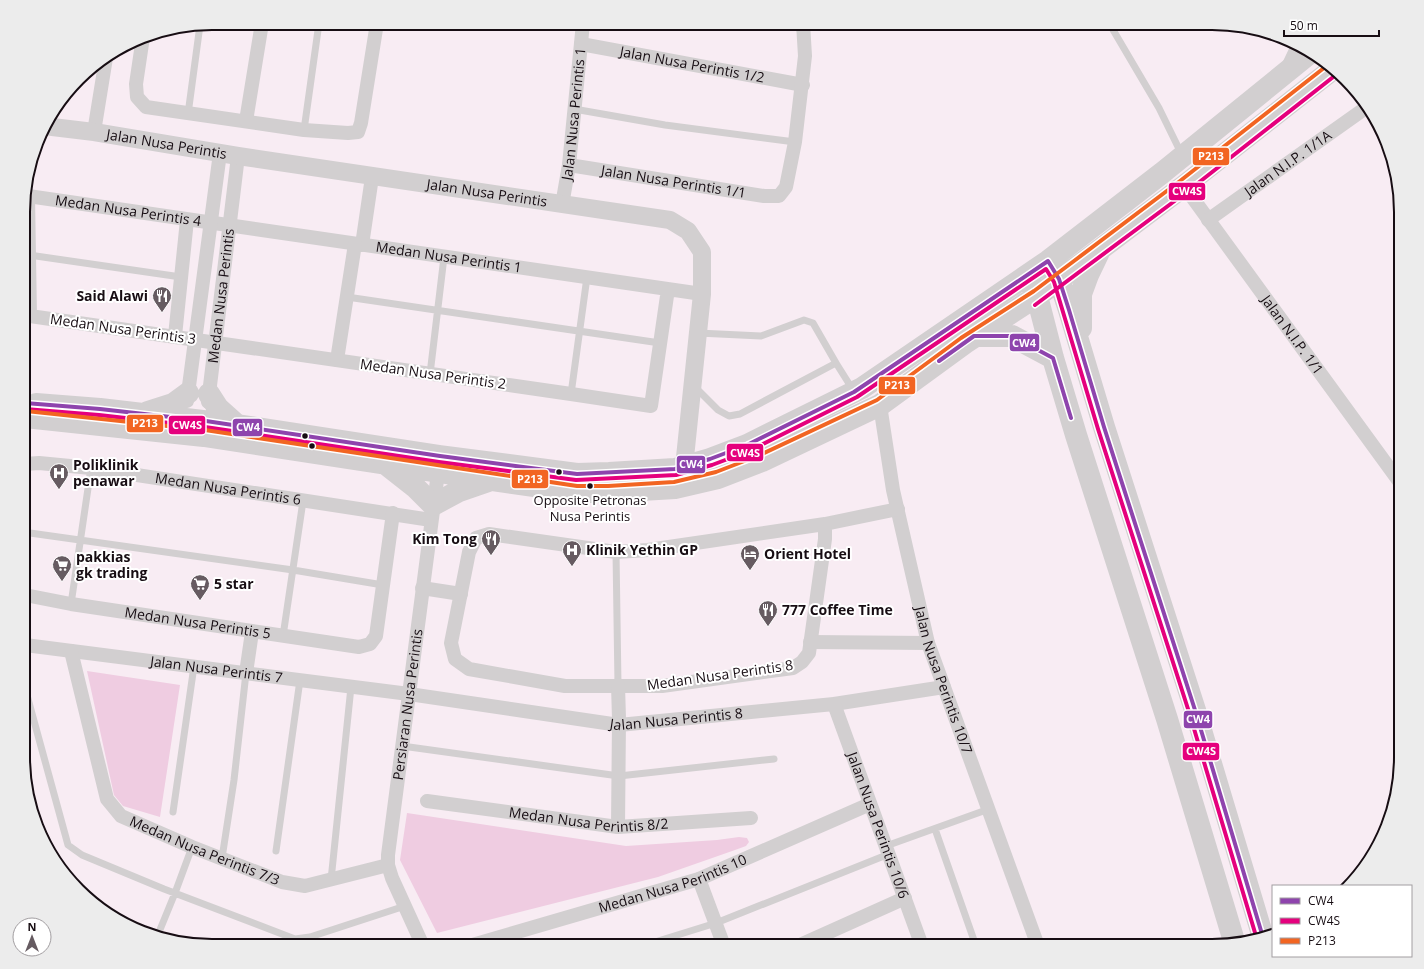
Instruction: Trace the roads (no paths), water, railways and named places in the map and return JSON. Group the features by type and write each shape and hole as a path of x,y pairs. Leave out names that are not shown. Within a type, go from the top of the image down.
{"main road":[{"path":"30,417 205,428 385,464 439,464 577,474 675,469 710,459 747,445 854,392 1048,261 1183,157 1306,56"},
{"path":"205,428 237,425 439,464 491,480 577,492 608,492 675,488 718,478 762,462 880,405 974,336 1037,296 1100,250 1329,72"},
{"path":"1081,349 1081,294 1100,250"},
{"path":"1048,261 1059,279 1104,427 1195,710 1261,932"},
{"path":"1026,276 1037,296 1053,358 1076,436 1169,726 1233,938"},
{"path":"974,336 1012,336 1053,358"},
{"path":"143,414 174,404 188,393"},
{"path":"209,394 218,408 237,425"},
{"path":"30,403 143,414 184,426"},
{"path":"385,464 415,487 432,512 459,491 491,480"}],"street":[{"path":"246,121 261,30"},
{"path":"142,44 136,84 137,98 146,107 304,130 348,133 358,132 361,123 376,30"},
{"name":"Jalan Nusa Perintis 1","path":"562,204 569,165 582,30"},
{"path":"795,142 803,85 805,56 804,30"},
{"name":"Jalan Nusa Perintis 1/2","path":"581,44 803,85"},
{"path":"1286,72 1296,50"},
{"path":"94,132 105,65"},
{"name":"Jalan N.I.P. 1/1A","path":"1208,220 1362,110"},
{"name":"Jalan Nusa Perintis","path":"51,127 94,132 372,177 670,220 688,231 702,252 702,294 684,466"},
{"name":"Jalan Nusa Perintis 1/1","path":"569,165 764,196 779,196 786,187 795,142"},
{"path":"184,426 220,153"},
{"name":"Medan Nusa Perintis","path":"205,428 238,156"},
{"path":"338,360 347,297 372,177"},
{"name":"Jalan N.I.P. 1/1","path":"1184,186 1394,474"},
{"name":"Medan Nusa Perintis 4","path":"31,196 230,226"},
{"path":"174,336 187,220"},
{"name":"Medan Nusa Perintis 1","path":"230,226 668,289"},
{"path":"660,343 668,289 702,294"},
{"name":"Medan Nusa Perintis 3","path":"30,316 216,342"},
{"name":"Medan Nusa Perintis 2","path":"216,342 651,406 660,343"},
{"name":"Jalan Nusa Perintis 10/7","path":"880,405 893,490 928,643 1035,939"},
{"name":"Medan Nusa Perintis 6","path":"30,463 38,462 91,468 393,513 432,512"},
{"name":"Persiaran Nusa Perintis","path":"420,939 392,878 388,865 422,588 439,464"},
{"path":"422,588 460,594 469,552 476,538 489,534 616,552 648,550 825,524 898,509"},
{"path":"383,585 393,513"},
{"path":"825,524 825,539 810,647 928,643"},
{"name":"Medan Nusa Perintis 5","path":"30,596 71,604 359,647 370,644 376,636 383,585"},
{"name":"Medan Nusa Perintis 8","path":"460,594 451,643 455,659 469,669 565,686 662,686 794,668 802,662 810,647"},
{"path":"246,673 252,632"},
{"name":"Jalan Nusa Perintis 7","path":"30,646 409,694"},
{"name":"Medan Nusa Perintis 7/3","path":"72,651 107,799 121,816 192,847 282,882 305,886 388,865"},
{"path":"618,686 620,725 618,827"},
{"name":"Jalan Nusa Perintis 8","path":"409,694 620,725 834,704 944,687"},
{"name":"Jalan Nusa Perintis 10/6","path":"834,704 920,939"},
{"name":"Medan Nusa Perintis 8/2","path":"427,801 618,827 751,818"},
{"name":"Medan Nusa Perintis 10","path":"493,939 699,879 870,804"},
{"path":"699,879 722,939"},
{"path":"814,939 905,898"}],"lane":[{"path":"188,114 199,30"},
{"path":"304,130 318,30"},
{"path":"1113,30 1159,108 1183,157"},
{"path":"574,109 665,125 795,142"},
{"path":"30,255 181,277"},
{"path":"430,374 444,257"},
{"path":"571,394 587,277"},
{"path":"347,297 660,343"},
{"path":"698,333 761,336 804,320 813,323 854,392"},
{"path":"693,384 718,410 729,416 740,414 836,363"},
{"path":"71,604 91,468"},
{"path":"283,636 303,500"},
{"path":"30,533 293,570 383,585"},
{"path":"616,552 618,686"},
{"path":"174,812 194,666"},
{"path":"222,858 234,780 246,673"},
{"path":"276,851 300,680"},
{"path":"331,880 351,686"},
{"path":"30,706 68,845 82,855 175,893 295,939 310,937 405,906"},
{"path":"402,746 619,776 774,758"},
{"path":"665,939 716,923 935,829 989,809"},
{"path":"935,829 974,939"},
{"path":"159,931 192,847"}],"place":[{"name":"Said Alawi","path":"162,313"},
{"name":"Opposite Petronas Nusa Perintis","path":"590,486"},
{"name":"Poliklinik penawar","path":"59,490"},
{"name":"Kim Tong","path":"491,556"},
{"name":"Klinik Yethin GP","path":"572,567"},
{"name":"Orient Hotel","path":"750,571"},
{"name":"pakkias gk trading","path":"62,582"},
{"name":"5 star","path":"200,601"},
{"name":"777 Coffee Time","path":"768,627"}]}
